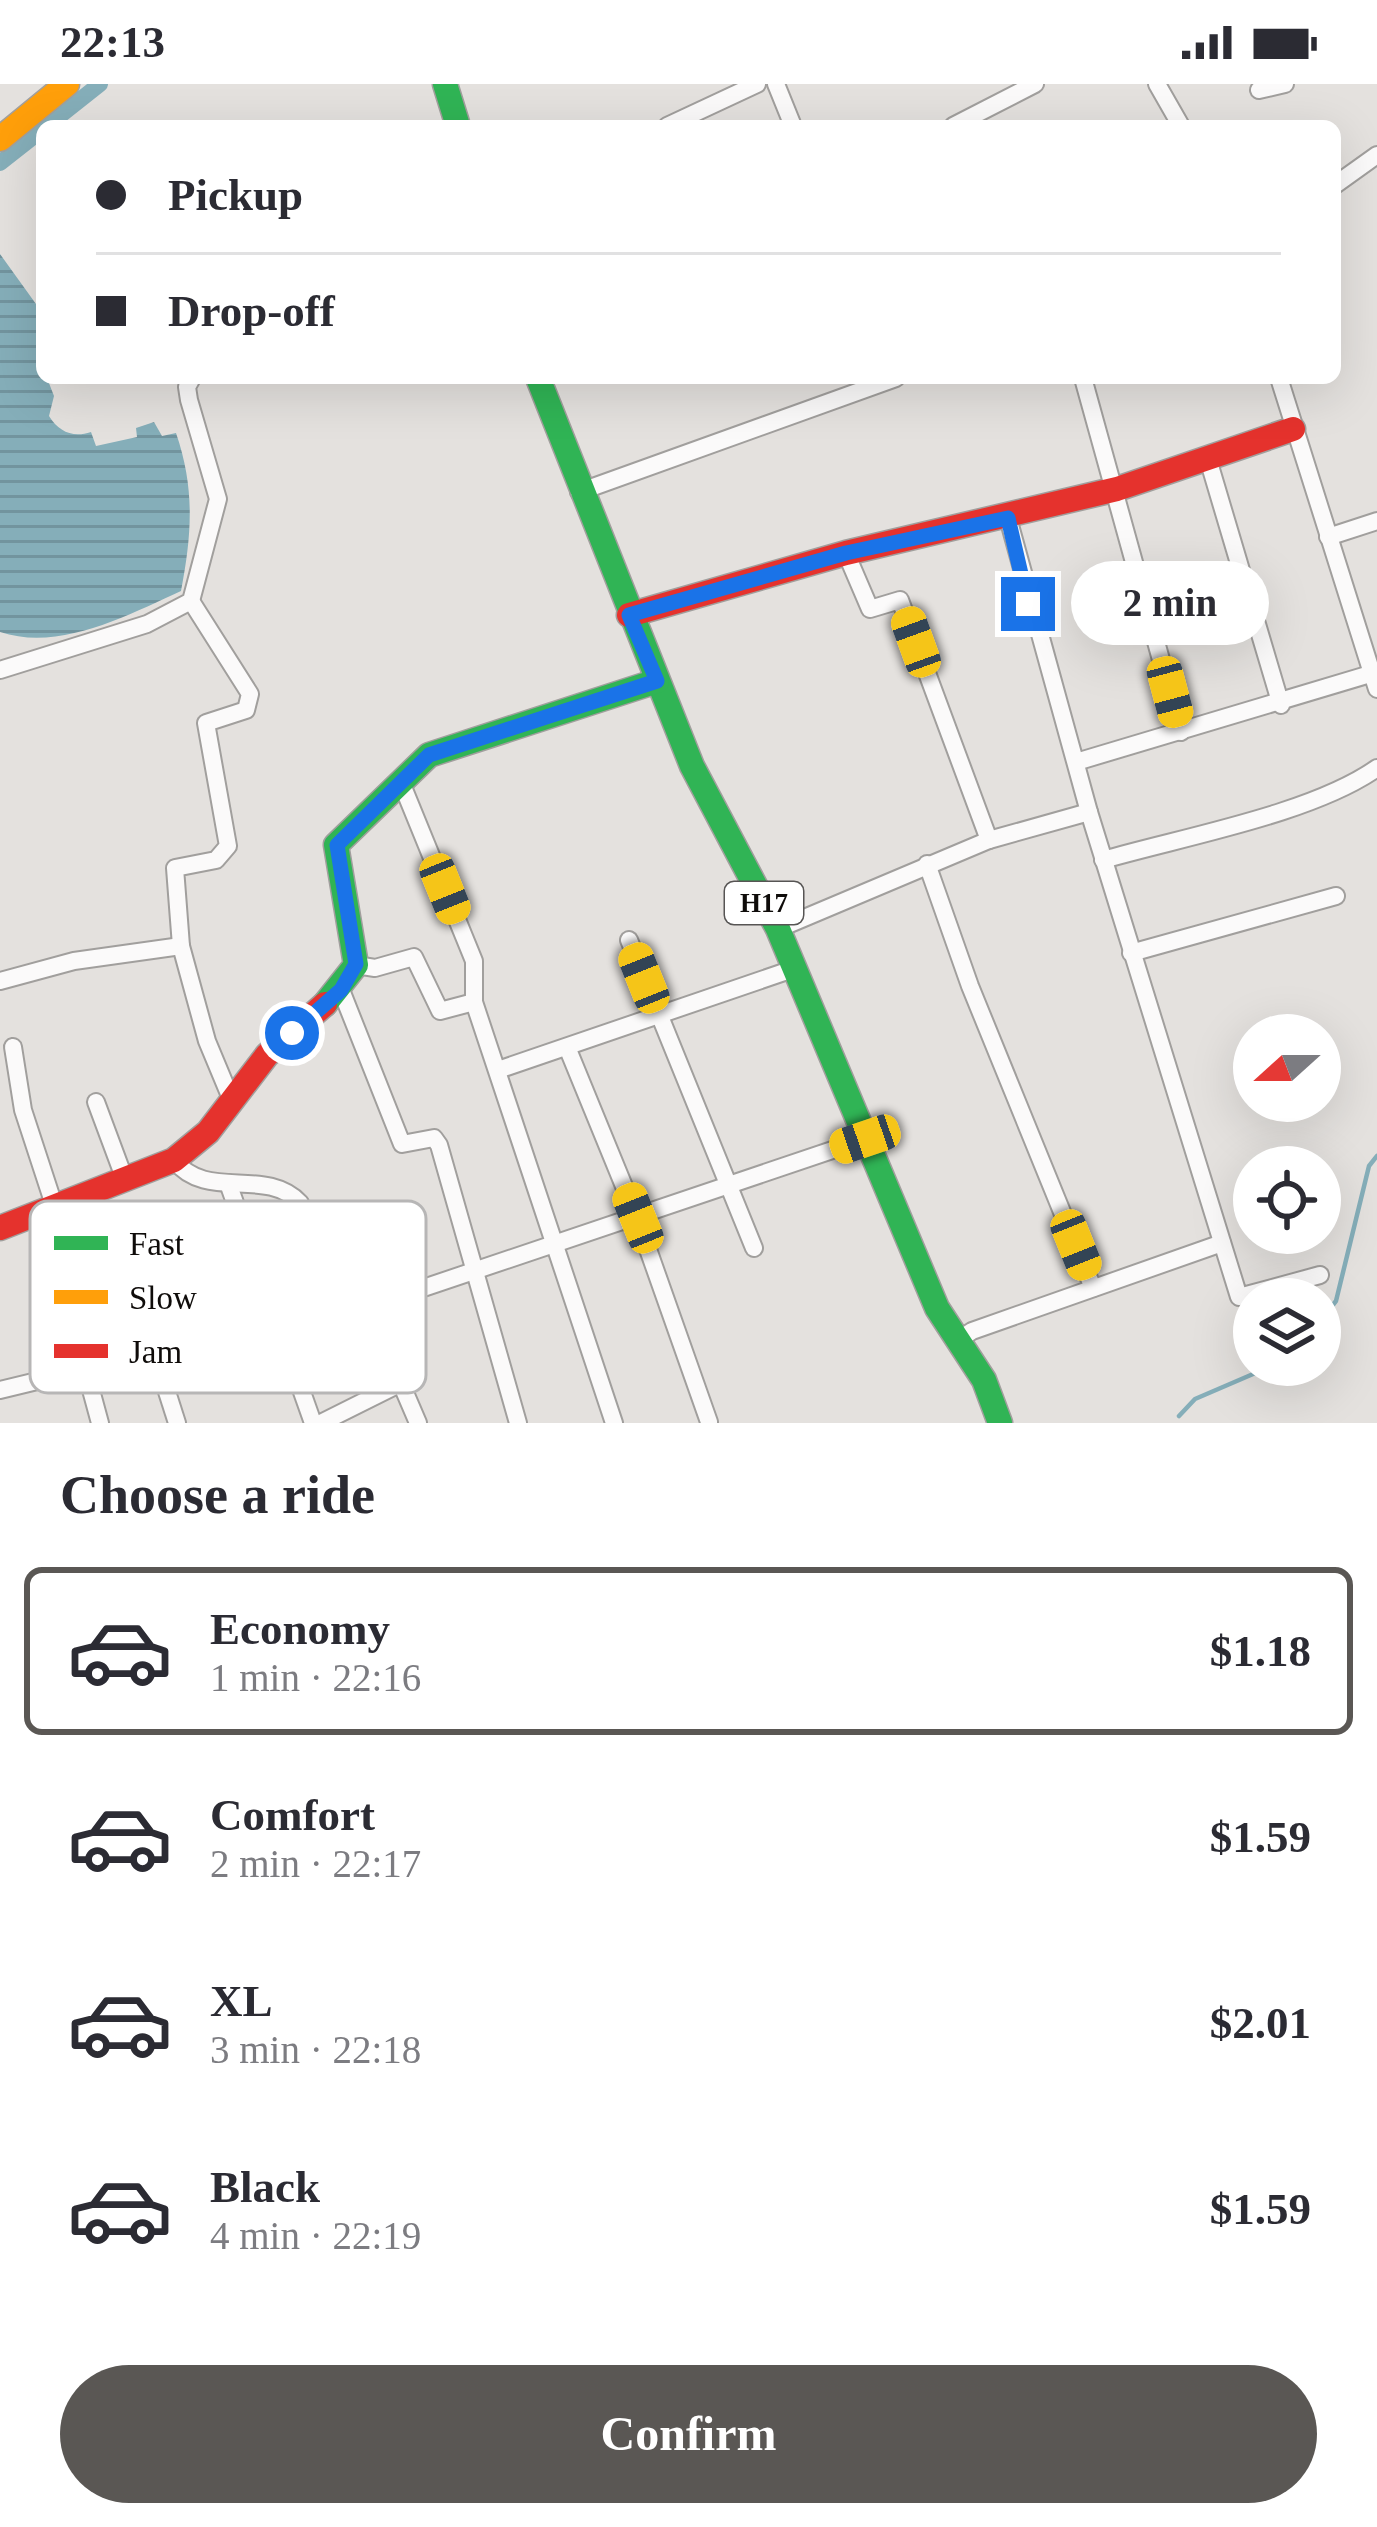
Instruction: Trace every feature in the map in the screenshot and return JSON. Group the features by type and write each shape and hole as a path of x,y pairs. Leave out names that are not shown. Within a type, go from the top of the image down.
{"street":[{"path":"0,139 67,84"},
{"path":"445,84 456,120"},
{"path":"680,120 757,84"},
{"path":"776,84 791,120"},
{"path":"965,120 1035,84"},
{"path":"1157,84 1177,120"},
{"path":"1258,90 1285,84"},
{"path":"1341,181 1377,155"},
{"path":"0,670 147,625 191,601 218,500 189,384"},
{"name":"H17","path":"540,384 579,492 692,766 778,928 865,1139 957,1341 984,1380 1000,1423"},
{"path":"579,492 879,384"},
{"path":"1085,384 1180,732"},
{"path":"1076,762 1375,678 1281,384"},
{"path":"629,615 846,553 1117,489 1293,429"},
{"path":"1208,460 1281,705"},
{"path":"1008,518 1103,860 1239,1297 1320,1275"},
{"path":"1328,537 1377,521"},
{"path":"846,553 870,609 901,600 989,840"},
{"path":"191,601 231,657 250,694 246,710 206,723 228,846 216,860 175,868 181,946 207,1041 232,1101"},
{"path":"74,1201 174,1160 208,1132 267,1054 341,990 356,964 337,845 429,755 657,681"},
{"path":"1103,860 1315,798 1360,782 1377,768"},
{"path":"400,782 474,961 478,983 474,1002 614,1423"},
{"path":"778,928 989,840 1089,812"},
{"path":"927,865 970,986 1093,1288"},
{"path":"1131,953 1336,896"},
{"path":"629,940 754,1248"},
{"path":"0,981 74,962 181,946"},
{"path":"356,964 375,968 415,958 440,1011 474,1002"},
{"path":"498,1070 796,968"},
{"path":"341,990 401,1144 434,1138 439,1145 518,1423"},
{"path":"13,1046 22,1110 46,1201"},
{"path":"567,1047 638,1218 709,1422"},
{"path":"96,1102 125,1180"},
{"path":"426,1288 865,1139"},
{"path":"174,1160 200,1182 271,1185 298,1201"},
{"path":"227,1184 233,1201"},
{"path":"0,1228 30,1218"},
{"path":"957,1341 1222,1243"},
{"path":"0,1390 30,1383"},
{"path":"93,1393 100,1423"},
{"path":"168,1393 176,1423"},
{"path":"306,1393 317,1423 380,1393"},
{"path":"403,1393 418,1423"}],"water":[{"path":"0,254 36,304 36,384 49,384 53,422 72,434 91,432 96,446 137,437 136,428 154,422 162,436 176,433 189,492 189,530 181,591 70,634 23,637 0,632"}],"waterway":[{"path":"55,120 100,84"},
{"path":"0,163 36,135"},
{"path":"1341,1281 1369,1166 1377,1156"},
{"path":"1179,1416 1195,1399 1233,1383"}],"traffic: fast":[{"path":"445,84 456,120"},
{"path":"540,384 692,766 778,929 937,1308 984,1380 1000,1423"},
{"path":"325,1004 356,965 336,845 429,755 657,681"}],"traffic: slow":[{"path":"0,139 67,84"}],"traffic: jam":[{"path":"629,615 846,553 1117,489 1293,429"},
{"path":"69,1201 174,1160 208,1132 267,1055 325,1004"},
{"path":"0,1228 30,1216"}],"route":[{"path":"292,1033 341,990 356,964 337,845 429,755 657,681 629,615 846,553 1008,518 1028,604"}]}
